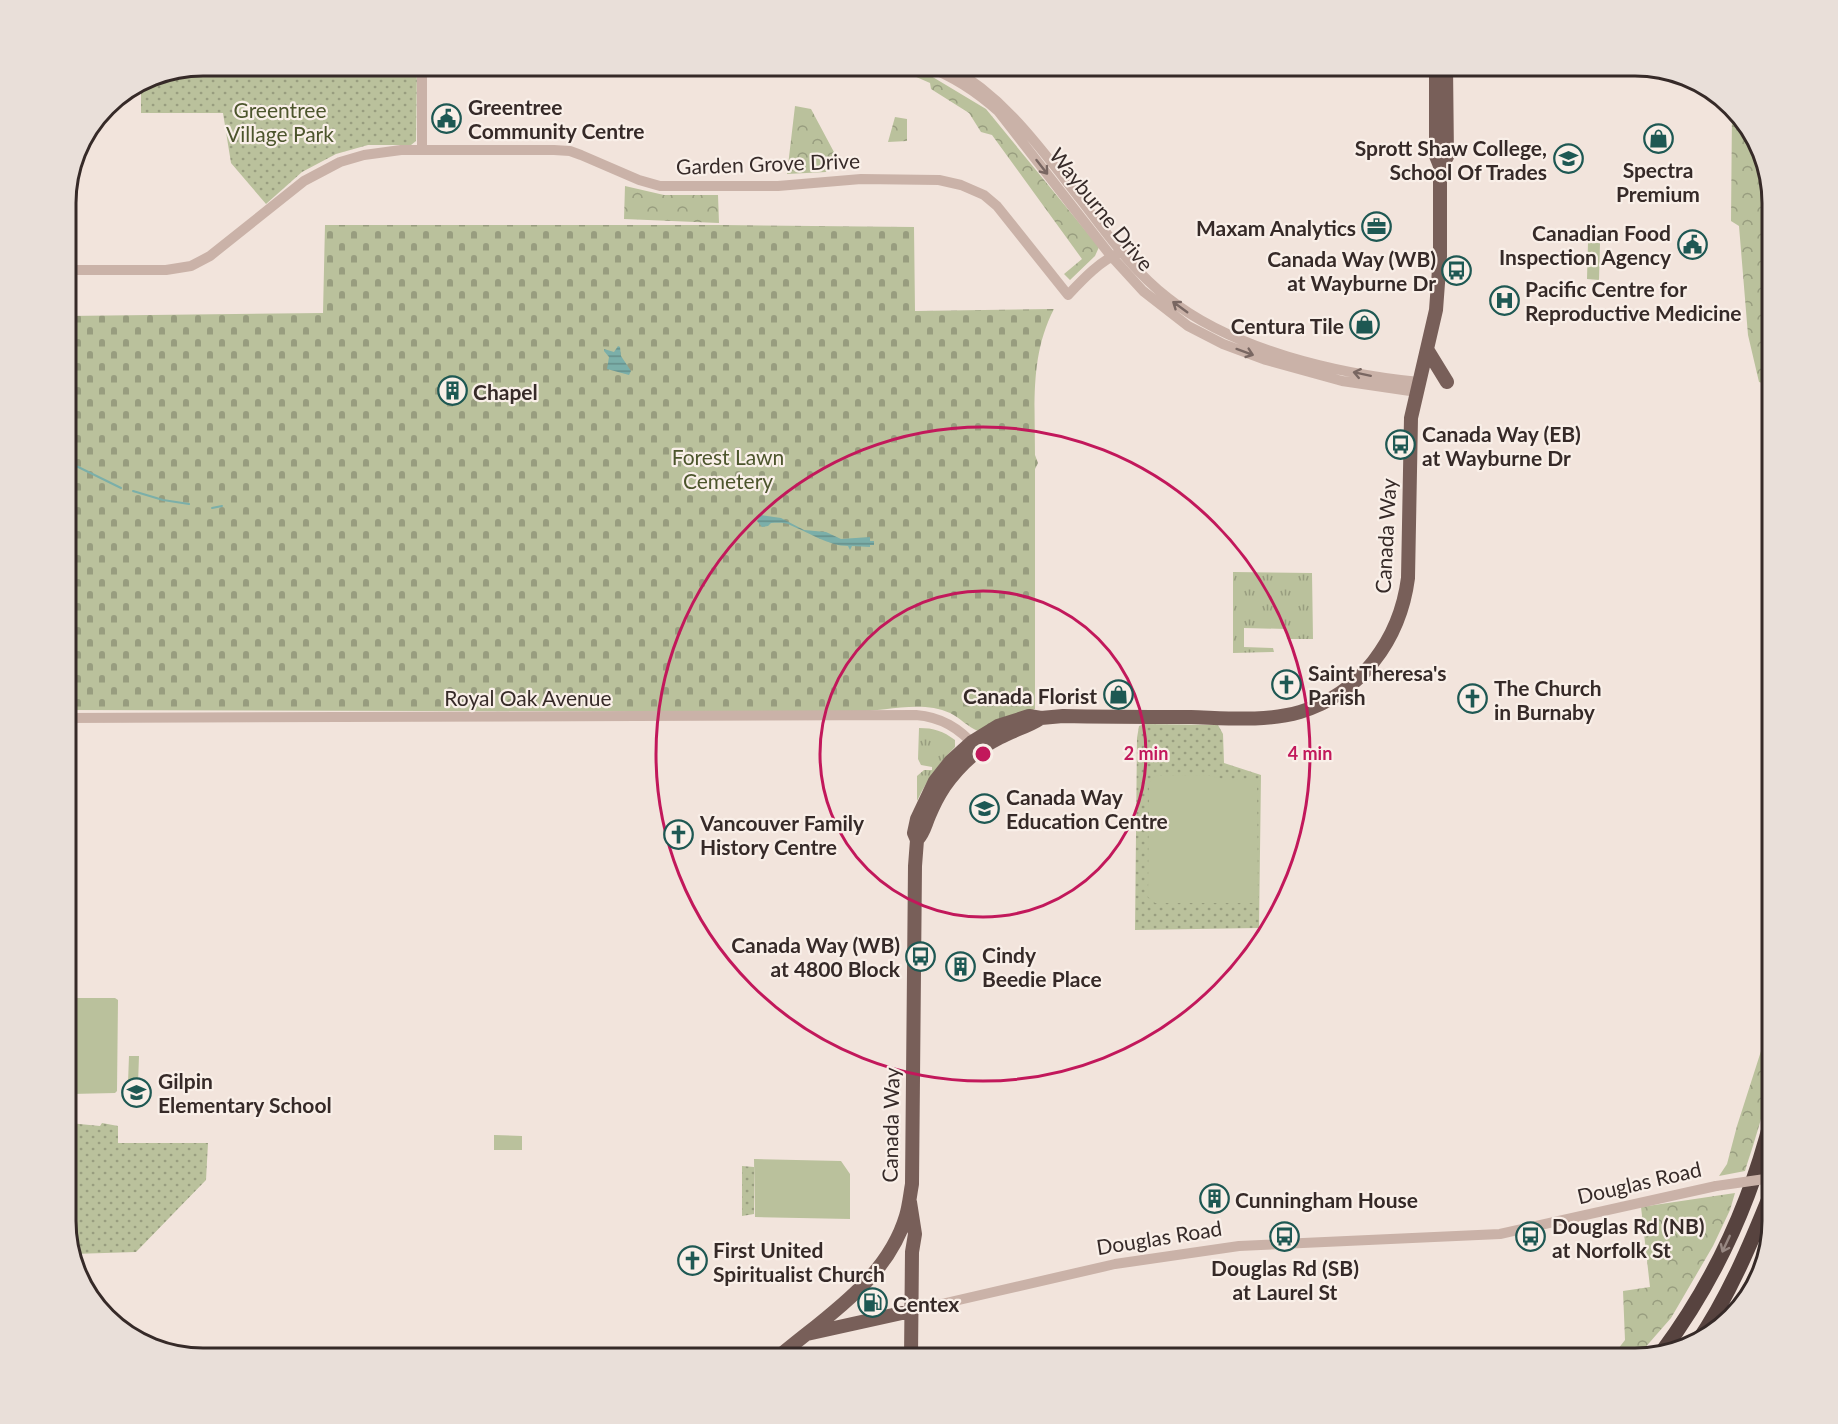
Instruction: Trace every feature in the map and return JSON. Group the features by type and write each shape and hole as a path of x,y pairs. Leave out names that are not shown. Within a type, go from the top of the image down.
{"highway":[{"path":"1668,1343 1695,1304 1725,1248 1762,1152"},
{"path":"1708,1324 1731,1284 1762,1216"}],"main road":[{"name":"Canada Way","path":"789,1348 868,1281 885,1259 900,1232 912,1184 917,840 914,834 917,819 935,781 950,762 975,746 998,726 1029,716 1041,718 1063,716 1273,717 1300,712 1328,700 1356,681 1373,664 1388,640 1401,613 1406,595 1409,564 1411,418 1428,351 1439,284 1440,166 1436,156 1436,77"},
{"name":"Canada Way","path":"1440,166 1447,157 1446,77"},
{"path":"1428,351 1448,382"},
{"path":"909,1198 915,1234 912,1252 911,1348"},
{"path":"900,1232 906,1238 912,1252"},
{"name":"Douglas Road","path":"806,1334 910,1311"}],"street":[{"path":"422,77 422,150"},
{"name":"Wayburne Drive","path":"946,77 976,93 1009,117"},
{"name":"Wayburne Drive","path":"965,77 985,90 1009,117 1116,254 1208,331 1305,360 1418,387"},
{"name":"Garden Grove Drive","path":"77,270 166,270 191,266 210,256 292,189 327,168 364,155 394,150 570,152 639,180 660,186 778,186 861,179 949,182 971,188 991,200 1068,295 1084,278 1116,254"},
{"name":"Royal Oak Avenue","path":"77,718 915,715 940,719 960,731 975,746"},
{"name":"Douglas Road","path":"910,1311 1068,1274 1177,1254 1224,1247 1500,1234 1716,1186 1762,1179"}],"green space":[{"name":"Greentree Village Park","path":"417,77 416,141 411,145 368,145 336,154 302,172 266,204 231,163 223,113 141,113 141,93 163,83 187,78"},
{"path":"916,77 933,77 986,109 1099,247 1095,256 1070,280 1064,274 1082,259 992,135 981,132 969,113 931,89 930,83"},
{"path":"795,106 811,109 835,154 826,172 787,174"},
{"path":"895,117 907,119 907,141 888,142"},
{"path":"1732,123 1752,155 1762,204 1762,383 1759,382 1748,335 1739,226 1731,221"},
{"path":"625,186 664,195 718,195 719,223 624,219"},
{"name":"Forest Lawn Cemetery","path":"325,225 914,227 915,311 1054,309 1046,326 1037,362 1035,399 1035,455 1038,463 1035,469 1035,709 978,731 950,713 928,707 855,712 77,710 77,316 323,313"},
{"path":"1588,243 1600,243 1599,280 1587,279"},
{"path":"1233,572 1312,573 1313,639 1287,639 1286,629 1244,628 1244,647 1273,648 1274,652 1233,653"},
{"path":"1144,724 1218,725 1223,734 1224,763 1261,775 1259,928 1135,930 1137,738 1139,726"},
{"path":"919,728 934,729 946,734 955,740 955,747 933,772 917,801 917,776 924,770 932,770 932,767 921,765 918,759"},
{"path":"1206,775 1223,779 1257,780 1258,898 1253,903 1155,903 1148,897 1149,783 1155,776"},
{"path":"77,998 115,998 118,1000 117,1091 115,1093 77,1094"},
{"path":"1762,1048 1762,1114 1745,1171 1719,1176 1727,1164"},
{"path":"129,1056 139,1056 138,1084 128,1083"},
{"path":"102,1123 118,1126 118,1143 208,1143 206,1180 136,1252 81,1254 77,1229 77,1124 100,1126"},
{"path":"494,1135 522,1136 522,1150 494,1150"},
{"path":"754,1159 841,1161 850,1174 850,1219 755,1217"},
{"path":"742,1166 754,1167 754,1214 742,1216"},
{"path":"1735,1193 1730,1210 1713,1246 1671,1318 1646,1347 1619,1348 1625,1340 1623,1291 1650,1287 1641,1207"}],"water":[{"path":"618,346 621,356 631,371 629,375 607,369 609,357 604,349 614,352"},
{"path":"761,515 781,518 804,530 826,532 841,539 870,537 874,545 870,547 852,546 850,550 848,546 826,541 786,523 771,523 762,527 757,521"}],"waterway":[{"path":"77,466 121,488"},
{"path":"133,491 163,500 189,504"},
{"path":"212,508 222,506"}],"place":[{"name":"Greentree Community Centre","path":"447,118"},
{"name":"Spectra Premium","path":"1658,138"},
{"name":"Sprott Shaw College, School Of Trades","path":"1568,159"},
{"name":"Maxam Analytics","path":"1377,227"},
{"name":"Canadian Food Inspection Agency","path":"1692,244"},
{"name":"Canada Way (WB) at Wayburne Dr","path":"1457,270"},
{"name":"Pacific Centre for Reproductive Medicine","path":"1504,300"},
{"name":"Centura Tile","path":"1365,325"},
{"name":"Chapel","path":"452,391"},
{"name":"Canada Way (EB) at Wayburne Dr","path":"1401,445"},
{"name":"Saint Theresa's Parish","path":"1287,684"},
{"name":"Canada Florist","path":"1118,695"},
{"name":"The Church in Burnaby","path":"1473,699"},
{"name":"Canada Way Education Centre","path":"985,808"},
{"name":"Vancouver Family History Centre","path":"679,834"},
{"name":"Canada Way (WB) at 4800 Block","path":"921,956"},
{"name":"Cindy Beedie Place","path":"961,966"},
{"name":"Gilpin Elementary School","path":"137,1092"},
{"name":"Cunningham House","path":"1214,1199"},
{"name":"Douglas Rd (SB) at Laurel St","path":"1285,1236"},
{"name":"Douglas Rd (NB) at Norfolk St","path":"1531,1237"},
{"name":"First United Spiritualist Church","path":"692,1261"},
{"name":"Centex","path":"872,1303"}]}
